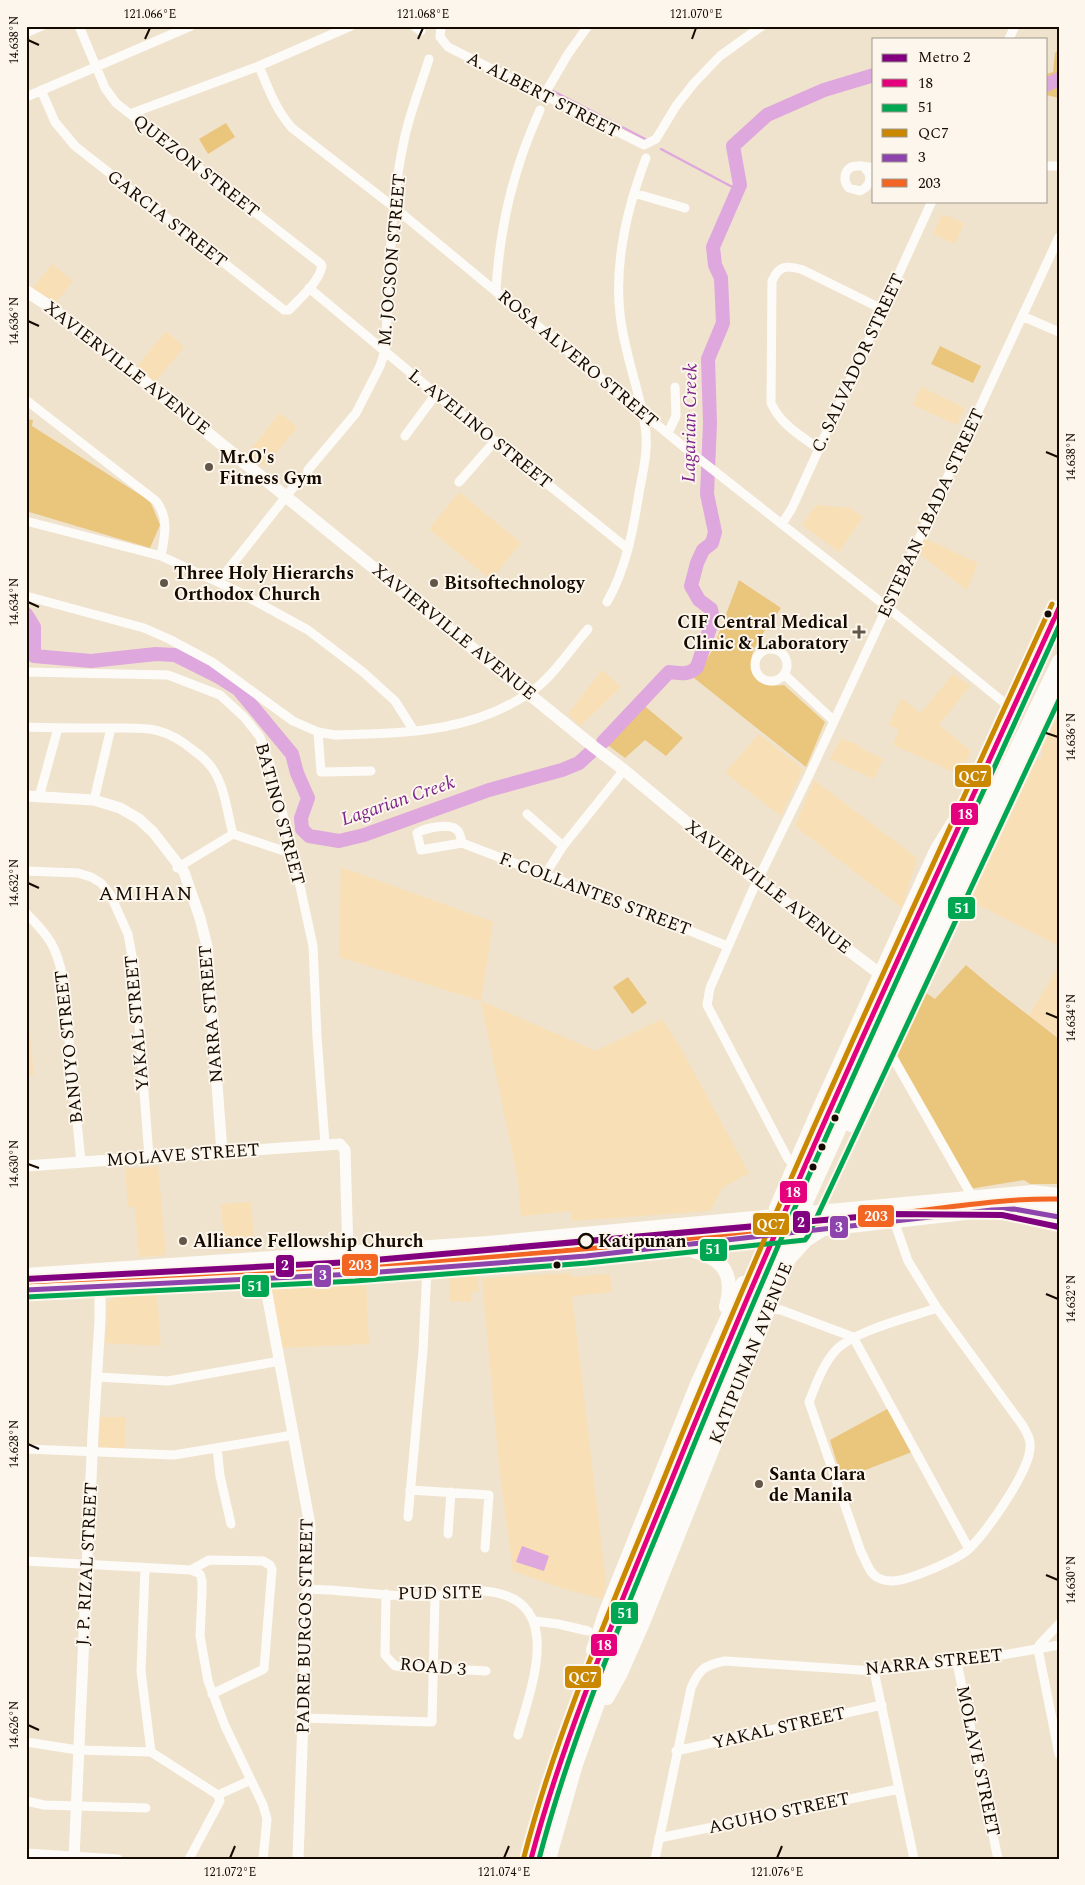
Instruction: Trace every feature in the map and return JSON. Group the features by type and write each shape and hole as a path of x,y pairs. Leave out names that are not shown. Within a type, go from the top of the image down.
{"main road":[{"name":"XAVIERVILLE AVENUE","path":"26,291 49,306 287,495 757,881 880,974"},
{"name":"KATIPUNAN AVENUE","path":"572,1725 757,1272 1059,608"},
{"name":"KATIPUNAN AVENUE","path":"549,1859 561,1812 588,1728 629,1622 764,1293 946,894 1059,661"},
{"name":"KATIPUNAN AVENUE","path":"588,1728 621,1673 643,1624 789,1259 1059,681"},
{"name":"KATIPUNAN AVENUE","path":"531,1859 545,1806 572,1725 606,1611 707,1360 937,849 985,772"},
{"path":"827,1090 830,1104 840,1110 854,1110 860,1104"},
{"path":"810,1129 842,1143"},
{"path":"736,1221 752,1216 765,1208 785,1187"},
{"path":"26,1274 425,1248 736,1221 1032,1192 1059,1195"},
{"path":"26,1290 354,1274 678,1247 960,1213 1014,1209 1024,1206 1059,1207"},
{"path":"1014,1209 1059,1217"},
{"path":"789,1259 806,1240 822,1230"},
{"path":"678,1247 712,1257 722,1265 727,1274 730,1286 729,1295 720,1330"},
{"path":"425,1248 427,1268"},
{"path":"737,1297 769,1309"},
{"path":"707,1360 717,1373 723,1376 731,1377 744,1370"},
{"path":"697,1384 708,1379 714,1380 726,1384 735,1392"}],"street":[{"path":"26,33 42,26"},
{"name":"QUEZON STREET","path":"79,26 105,88 116,103 322,266 322,270 309,288"},
{"path":"26,97 191,26"},
{"name":"A. ALBERT STREET","path":"440,26 440,36 448,47 638,143 644,144 660,134 676,106 694,83 720,56 762,26"},
{"path":"544,95 568,54 588,26"},
{"path":"1009,38 1015,26"},
{"path":"130,114 259,66 345,27"},
{"name":"M. JOCSON STREET","path":"219,581 287,495 296,484 301,483 308,474 308,470 356,413 380,366 385,351 395,208 405,136 429,59"},
{"name":"ROSA ALVERO STREET","path":"259,66 276,107 292,128 395,208 701,460 1014,710"},
{"name":"GARCIA STREET","path":"41,90 55,122 76,146 284,310 289,310 309,288"},
{"path":"496,290 500,239 507,204 527,138 540,110"},
{"path":"607,602 616,586 628,549 646,460 646,437 642,412 625,350 620,313 618,274 627,217 646,158"},
{"path":"634,193 685,208"},
{"name":"C. SALVADOR STREET","path":"782,524 791,510 932,202"},
{"name":"ESTEBAN ABADA STREET","path":"795,1164 788,1159 707,1005 710,988 757,881 834,721 1059,237"},
{"path":"819,449 785,424 776,415 771,403 772,281 776,272 782,268 792,266 882,309"},
{"name":"L. AVELINO STREET","path":"309,288 436,394 628,549"},
{"path":"1022,316 1059,332"},
{"path":"668,433 676,416 675,386"},
{"path":"404,436 436,394"},
{"path":"26,400 156,501 165,517 166,531 162,556"},
{"path":"459,482 494,441"},
{"path":"26,521 162,556 219,581 308,630 363,672 395,701 414,731"},
{"path":"26,596 144,628 169,639 212,662 292,721 318,732 335,735 414,731 445,727 494,713 536,688 588,629"},
{"name":"BATINO STREET","path":"26,672 168,675 220,695 244,717 260,736 271,768 293,854 313,946 317,1037 325,1144"},
{"path":"785,675 834,721"},
{"path":"26,727 129,727 150,728 169,733 200,755 212,768 220,786 233,834"},
{"path":"39,797 58,728"},
{"path":"94,800 111,728"},
{"path":"318,732 321,772 371,771"},
{"path":"546,876 563,846 624,770"},
{"name":"NARRA STREET","path":"26,796 94,800 120,808 139,819 153,832 185,878 200,918 207,946 222,1152"},
{"path":"527,814 563,846"},
{"name":"F. COLLANTES STREET","path":"462,843 457,829 444,826 419,831 416,835 421,850 462,843 727,946"},
{"path":"177,865 233,834 293,854"},
{"name":"YAKAL STREET","path":"26,871 78,872 101,883 110,894 128,934 135,973 149,1157"},
{"name":"BANUYO STREET","path":"26,913 48,935 60,962 81,1162"},
{"path":"887,1047 973,1198"},
{"name":"MOLAVE STREET","path":"26,1166 340,1144 345,1150 348,1253"},
{"path":"894,1221 908,1262 937,1308 1024,1426 1030,1439 1030,1450 1021,1477 1000,1510 969,1549 953,1560 936,1567 892,1581 882,1580 873,1575 861,1552 809,1402 821,1372 836,1350 853,1337 937,1308"},
{"path":"408,1517 423,1351 427,1268"},
{"name":"J. P. RIZAL STREET","path":"74,1858 92,1452 100,1320 100,1270"},
{"name":"PADRE BURGOS STREET","path":"264,1278 310,1525 298,1859"},
{"path":"769,1309 781,1310 853,1337 969,1549"},
{"path":"97,1377 168,1381 280,1361"},
{"path":"26,1449 174,1455 293,1435"},
{"path":"217,1448 220,1476 231,1524"},
{"path":"410,1490 489,1495 485,1548"},
{"path":"448,1534 451,1492"},
{"path":"192,1570 208,1560 263,1561 270,1565 272,1569 264,1669 212,1694"},
{"path":"26,1561 192,1570 200,1574 202,1581 200,1636 208,1681 224,1726 268,1819 263,1859"},
{"path":"145,1568 140,1671 151,1752"},
{"name":"PUD SITE","path":"308,1589 435,1596 465,1591 482,1591 502,1594 514,1600 525,1608 534,1621"},
{"name":"ROAD 3","path":"386,1594 385,1656 395,1666 486,1671"},
{"path":"303,1718 432,1722 435,1596"},
{"path":"518,1735 536,1664 538,1632 534,1621 588,1631"},
{"path":"1059,1624 1040,1644 1038,1649 1059,1754"},
{"name":"NARRA STREET","path":"676,1751 691,1688 696,1675 709,1664 725,1661 874,1671 957,1663 1059,1645"},
{"name":"MOLAVE STREET","path":"957,1663 998,1859"},
{"path":"874,1671 914,1859"},
{"name":"YAKAL STREET","path":"676,1751 882,1705"},
{"path":"26,1742 78,1750 151,1752 218,1795 220,1801 189,1859"},
{"path":"655,1859 676,1751"},
{"path":"218,1795 251,1780"},
{"name":"AGUHO STREET","path":"659,1838 899,1788"},
{"path":"26,1801 44,1805 146,1808"},
{"path":"26,1853 74,1858 118,1859"}],"shaded area":[{"path":"1059,49 1059,98 1048,95 1048,73 1053,72 1055,53"},
{"path":"226,123 235,137 208,154 199,139"},
{"path":"942,214 964,223 955,244 933,234"},
{"path":"52,264 73,281 54,305 33,288"},
{"path":"166,331 184,347 154,383 136,368"},
{"path":"940,346 981,366 973,383 931,364"},
{"path":"921,387 965,408 957,425 913,405"},
{"path":"280,413 297,427 265,467 248,453"},
{"path":"26,419 33,420 32,426 150,501 160,525 150,548 26,511"},
{"path":"459,492 521,543 491,580 429,529"},
{"path":"816,505 850,508 863,517 839,552 802,525"},
{"path":"924,538 978,563 967,590 918,553"},
{"path":"739,580 781,608 758,641 754,651 751,660 752,669 756,677 765,684 772,686 784,685 825,722 806,767 694,678 712,651"},
{"path":"602,670 621,687 580,726 568,714"},
{"path":"953,674 970,686 939,725 971,751 960,775 893,745 899,730 889,725 901,698 921,713"},
{"path":"1059,687 1059,946 963,897 1027,764 1030,761 1041,759 1044,752 1037,745"},
{"path":"641,703 683,738 666,756 645,740 625,758 605,743"},
{"path":"759,734 803,769 781,816 725,773"},
{"path":"841,738 883,759 874,779 830,759"},
{"path":"814,780 917,858 902,908 795,826"},
{"path":"341,867 493,922 481,1001 339,957"},
{"path":"966,965 1059,1039 1059,1184 1030,1184 1024,1180 969,1189 892,1049 922,990 935,999"},
{"path":"1059,966 1059,1038 1029,1015"},
{"path":"628,977 647,1003 632,1014 613,987"},
{"path":"481,1001 596,1051 662,1019 684,1054 749,1173 722,1188 710,1211 572,1221 571,1211 521,1216 518,1180"},
{"path":"26,1023 29,1023 34,1075 26,1075"},
{"path":"158,1166 166,1255 139,1257 135,1207 128,1207 125,1169"},
{"path":"251,1202 255,1249 225,1251 221,1204"},
{"path":"570,1273 571,1277 610,1274 612,1292 572,1296 606,1583 603,1599 564,1589 513,1571 499,1465 482,1278"},
{"path":"477,1274 479,1291 471,1292 471,1302 450,1301 449,1275"},
{"path":"366,1279 369,1344 280,1348 271,1285"},
{"path":"157,1294 161,1346 106,1343 107,1304 115,1296"},
{"path":"889,1408 912,1452 842,1479 830,1440"},
{"path":"100,1417 125,1417 125,1448 99,1447"},
{"path":"522,1546 549,1556 544,1571 516,1562"}],"waterway":[{"name":"Lagarian Creek","path":"603,742 669,672 687,673 697,667 713,619 711,609 699,600 691,586 697,563 703,550 712,543 715,532 707,494 710,423 708,359 723,323 721,278 715,265 713,247 740,185 733,146 767,115 824,90 872,76"},
{"name":"Lagarian Creek","path":"1048,84 1059,79"},
{"path":"553,91 647,140"},
{"path":"661,149 738,190"},
{"name":"Lagarian Creek","path":"26,614 34,627 34,656 91,661 156,654 175,655 219,677 238,689 292,754 297,773 308,798 301,818 302,829 309,836 339,841 364,835 489,790 562,770 579,763 591,752"}],"metro line":[{"name":"2","path":"26,1279 352,1262 892,1214 1002,1215 1059,1227"}],"transit line":[{"name":"QC7","path":"524,1857 554,1757 590,1659 714,1357 856,1033 1052,604"},
{"name":"18","path":"531,1859 545,1809 579,1710 636,1565 721,1360 863,1036 1059,608"},
{"name":"51","path":"539,1859 553,1809 604,1664 726,1367 866,1048 1059,626"},
{"name":"51","path":"26,1297 355,1281 587,1263 805,1240 1059,700"},
{"name":"203","path":"26,1282 351,1266 514,1255 676,1240 984,1203 1059,1199"},
{"name":"3","path":"26,1290 354,1274 586,1256 992,1210 1014,1209 1059,1217"}],"place":[{"name":"Mr.O's Fitness Gym","path":"209,467"},
{"name":"Three Holy Hierarchs Orthodox Church","path":"164,583"},
{"name":"Bitsoftechnology","path":"434,583"},
{"name":"CIF Central Medical Clinic & Laboratory","path":"859,632"},
{"name":"Alliance Fellowship Church","path":"183,1241"},
{"name":"Katipunan","path":"586,1241"},
{"name":"Santa Clara de Manila","path":"759,1484"}],"district":[{"name":"AMIHAN","path":"146,894"}]}
